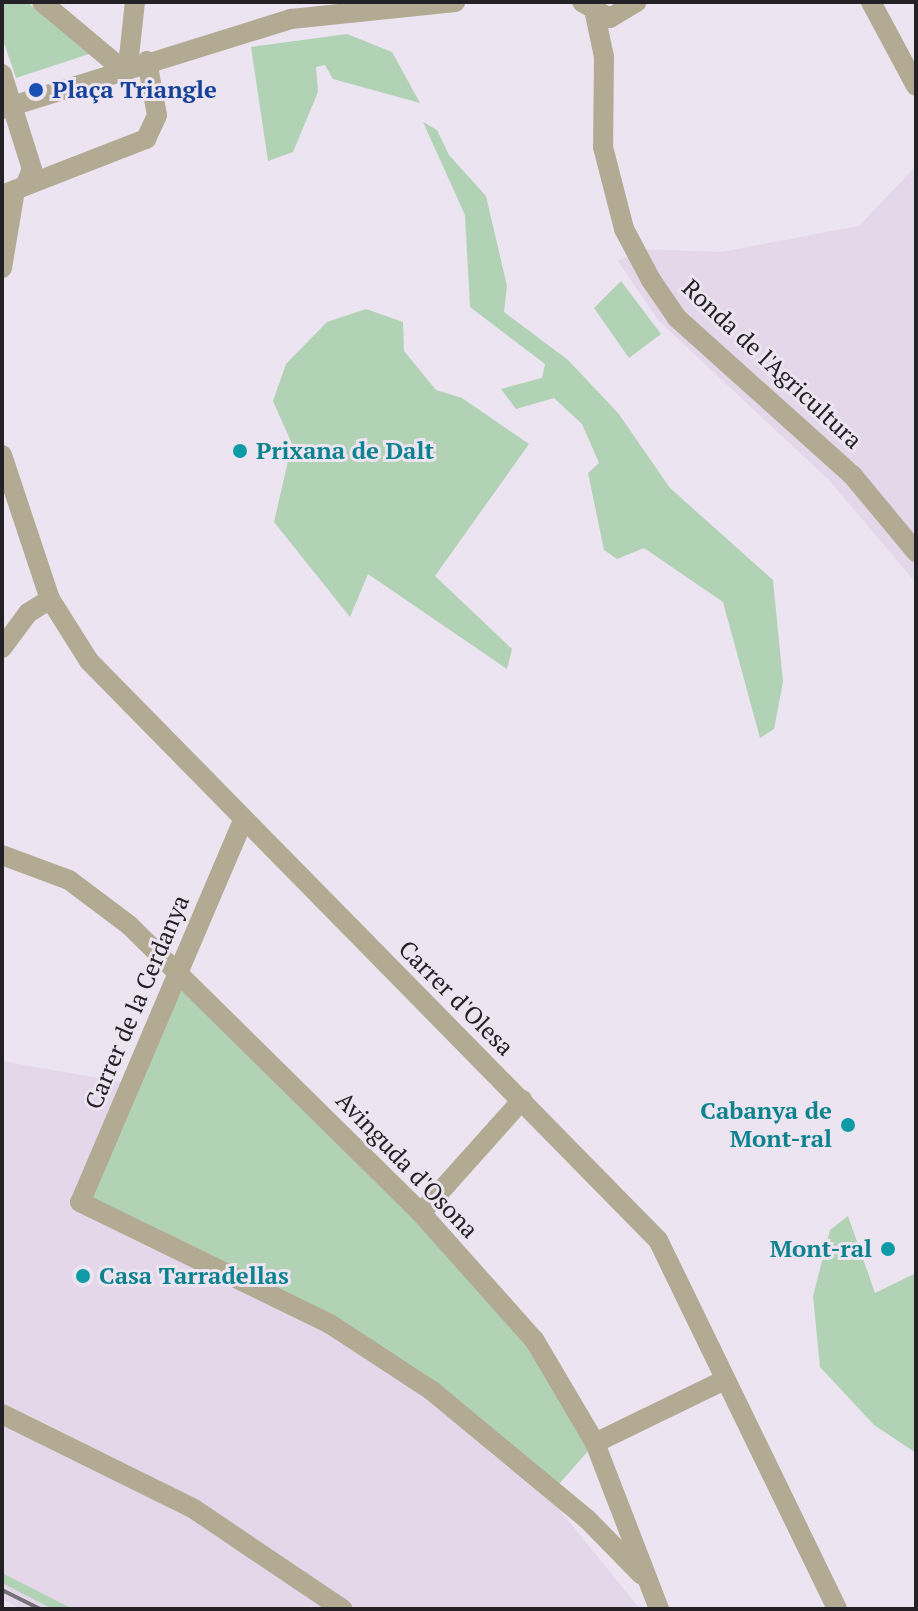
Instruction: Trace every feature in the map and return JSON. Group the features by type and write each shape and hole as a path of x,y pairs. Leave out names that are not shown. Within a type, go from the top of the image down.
{"street":[{"path":"14,190 146,139 157,115 132,65 42,2"},
{"path":"132,65 135,2"},
{"path":"7,107 132,65 291,19 455,2"},
{"path":"871,2 916,86"},
{"path":"588,8 631,8"},
{"name":"Ronda de l'Agricultura","path":"588,8 604,57 603,147 624,229 651,280 677,318 853,476 916,552"},
{"name":"Ronda de l'Agricultura","path":"604,57 631,8"},
{"path":"2,77 7,107 32,169 14,190 2,268"},
{"name":"Carrer d'Olesa","path":"2,455 6,480 50,599 89,661 242,823 522,1100 658,1240 837,1609"},
{"path":"2,648 28,613 50,599"},
{"name":"Carrer de la Cerdanya","path":"242,823 80,1202 330,1324 431,1390 565,1499 642,1575"},
{"name":"Avinguda d'Osona","path":"2,855 69,880 179,971 421,1213 535,1341 595,1443 642,1575 659,1609"},
{"path":"421,1213 522,1100"},
{"path":"595,1443 725,1380"},
{"path":"2,1414 194,1509 342,1609"}],"shaded area":[{"path":"916,166 916,583 830,481 658,320 618,261 642,249 721,252 859,226"},
{"path":"2,1061 126,1083 367,1347 549,1497 640,1609 73,1609 2,1573"},
{"path":"2,1583 52,1609 21,1609 2,1599"}],"green space":[{"path":"2,2 27,2 89,54 16,78 2,37"},
{"path":"347,34 392,52 420,103 333,79 325,65 316,67 318,92 293,152 268,161 251,47"},
{"path":"423,122 437,130 449,155 486,196 507,286 504,312 568,360 618,413 670,488 773,580 783,682 774,729 760,738 723,602 644,548 617,559 604,550 588,473 599,463 582,424 554,398 516,409 501,389 542,378 545,364 470,307 465,215"},
{"path":"621,281 661,334 629,358 594,308"},
{"path":"366,309 403,322 404,351 436,390 462,398 529,444 435,576 512,649 507,669 368,574 350,617 274,522 292,444 273,401 286,364 327,322"},
{"path":"177,971 535,1341 595,1443 554,1490 330,1324 80,1202"},
{"path":"848,1216 875,1293 916,1273 916,1453 874,1425 820,1367 813,1296 830,1230"},
{"path":"2,1573 73,1609 52,1609 2,1583"}],"railway":[{"path":"2,1590 40,1609"}],"place":[{"name":"Plaça Triangle","path":"36,90"},
{"name":"Prixana de Dalt","path":"240,451"},
{"name":"Cabanya de Mont-ral","path":"848,1125"},
{"name":"Mont-ral","path":"888,1249"},
{"name":"Casa Tarradellas","path":"83,1276"}]}
